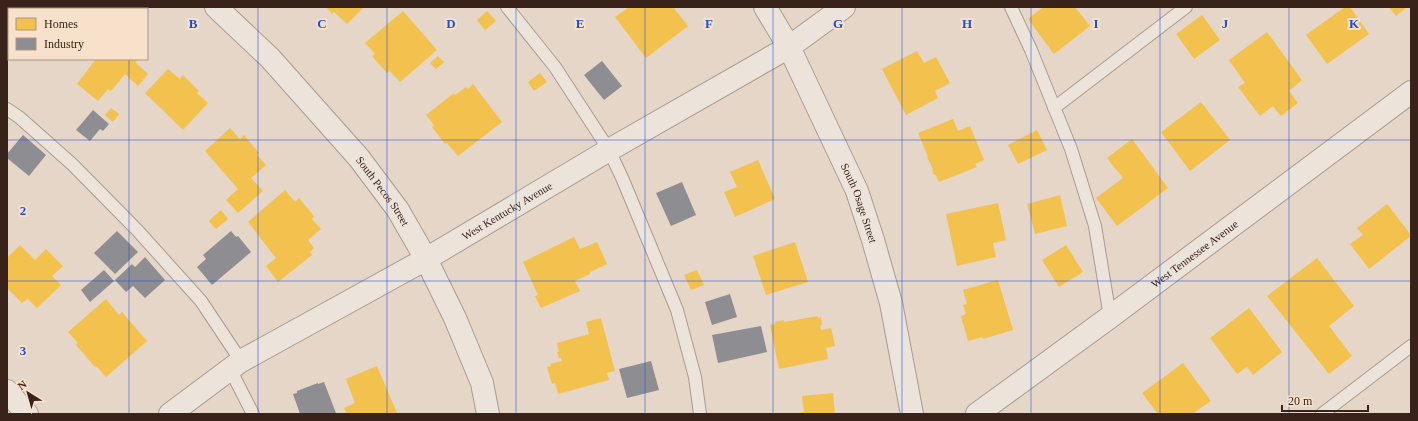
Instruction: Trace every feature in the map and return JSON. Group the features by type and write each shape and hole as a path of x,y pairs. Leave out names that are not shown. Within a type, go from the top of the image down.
{"street":[{"name":"South Pecos Street","path":"216,7 270,58 359,158 398,210 426,259 455,318 482,383 488,414"},
{"name":"South Osage Street","path":"765,7 789,47 857,191 874,240 891,303 912,414"},
{"name":"West Kentucky Avenue","path":"170,414 236,365 426,259 609,150 789,47 844,7"},
{"name":"West Tennessee Avenue","path":"977,414 1110,317 1411,92"},
{"path":"7,391 27,414"}],"lane":[{"path":"508,7 555,67 609,150 626,186 676,310 695,377 700,414"},
{"path":"1011,7 1031,50 1071,149 1095,226 1110,317"},
{"path":"1054,108 1186,7"},
{"path":"7,109 19,117 73,165 138,231 201,301 236,365 253,414"},
{"path":"1322,414 1411,346"}],"building: Homes":[{"path":"30,7 73,7 72,8"},
{"path":"326,7 364,7 347,24 334,12 332,14"},
{"path":"629,7 673,7 688,26 646,58 615,17"},
{"path":"1043,7 1075,7 1090,26 1054,54 1028,19"},
{"path":"1345,7 1350,7 1369,34 1327,64 1306,35"},
{"path":"1389,7 1407,7 1396,16"},
{"path":"403,11 437,50 400,82 390,71 387,73 372,56 375,54 365,43"},
{"path":"487,11 496,21 485,30 477,20"},
{"path":"1202,15 1220,40 1194,59 1176,34"},
{"path":"1267,32 1302,80 1289,91 1298,103 1281,116 1273,106 1260,116 1238,87 1245,83 1229,60"},
{"path":"917,51 924,63 936,57 950,83 935,91 938,98 906,115 882,69"},
{"path":"438,56 444,62 436,69 430,63"},
{"path":"95,60 137,60 135,62 148,74 138,86 125,74 111,91 108,89 98,101 77,84"},
{"path":"168,69 180,79 183,75 199,91 197,93 208,103 183,130 145,93"},
{"path":"540,73 547,82 534,91 528,82"},
{"path":"473,84 502,122 458,156 447,143 445,144 432,127 434,125 426,115 454,93 455,95 466,87 468,89"},
{"path":"1201,102 1230,140 1190,171 1161,132"},
{"path":"111,108 119,114 113,122 105,115"},
{"path":"953,119 958,131 970,126 984,160 975,164 977,167 939,182 935,174 934,175 933,169 918,133"},
{"path":"230,128 240,139 244,135 259,153 257,155 266,165 251,178 263,191 238,213 226,200 238,189 205,151"},
{"path":"1037,130 1047,150 1018,164 1008,145"},
{"path":"1132,139 1168,188 1117,226 1096,198 1123,178 1107,158"},
{"path":"758,160 775,199 735,217 724,192 737,187 730,172"},
{"path":"285,190 295,202 299,198 314,216 312,219 321,229 308,240 314,248 310,252 312,255 278,282 266,266 276,258 248,222"},
{"path":"1060,195 1067,226 1035,234 1027,204"},
{"path":"998,203 1006,240 993,243 996,257 957,266 946,214"},
{"path":"1387,204 1411,236 1369,269 1350,244 1363,235 1357,228"},
{"path":"221,210 228,219 216,229 209,221"},
{"path":"574,237 580,249 597,242 607,264 575,281 580,291 541,308 535,296 538,295 523,262"},
{"path":"795,242 808,282 766,295 753,256"},
{"path":"20,245 35,260 46,249 63,266 52,276 61,285 37,308 28,299 22,303 7,288 7,258"},
{"path":"1066,245 1083,272 1059,287 1042,260"},
{"path":"1317,258 1354,306 1329,326 1352,356 1329,374 1267,296"},
{"path":"697,270 704,285 691,290 684,275"},
{"path":"998,280 1013,330 983,339 982,337 968,341 961,316 966,314 963,305 967,304 963,290"},
{"path":"106,299 119,315 122,312 147,341 106,377 76,345 78,343 68,332"},
{"path":"1249,308 1282,352 1253,375 1247,367 1237,374 1210,338"},
{"path":"818,316 818,318 821,317 821,330 831,328 835,346 826,348 828,359 779,369 770,325 784,320 784,322"},
{"path":"601,318 615,371 607,373 609,380 558,394 555,383 552,384 547,367 551,366 550,364 562,361 557,352 559,352 557,343 589,334 586,322"},
{"path":"1183,363 1211,401 1192,414 1158,414 1142,393"},
{"path":"377,366 397,413 347,414 344,408 355,403 346,379"},
{"path":"833,393 835,414 794,414 804,412 802,396"}],"building: Industry":[{"path":"602,61 622,86 604,100 584,75"},
{"path":"93,110 109,124 103,131 100,129 90,141 76,130"},
{"path":"23,135 46,155 29,176 7,158 7,154"},
{"path":"682,182 696,215 671,226 656,193"},
{"path":"117,231 138,252 115,274 94,253"},
{"path":"231,231 236,237 238,236 251,252 212,285 197,267 206,259 203,255"},
{"path":"145,257 165,280 145,298 133,286 126,292 115,280 132,264 135,267"},
{"path":"104,270 114,281 90,302 81,290"},
{"path":"730,294 737,317 712,325 705,302"},
{"path":"761,326 767,352 718,363 712,335"},
{"path":"651,361 659,390 627,398 619,369"},
{"path":"324,382 336,413 300,414 293,394 297,393 297,391"}]}
